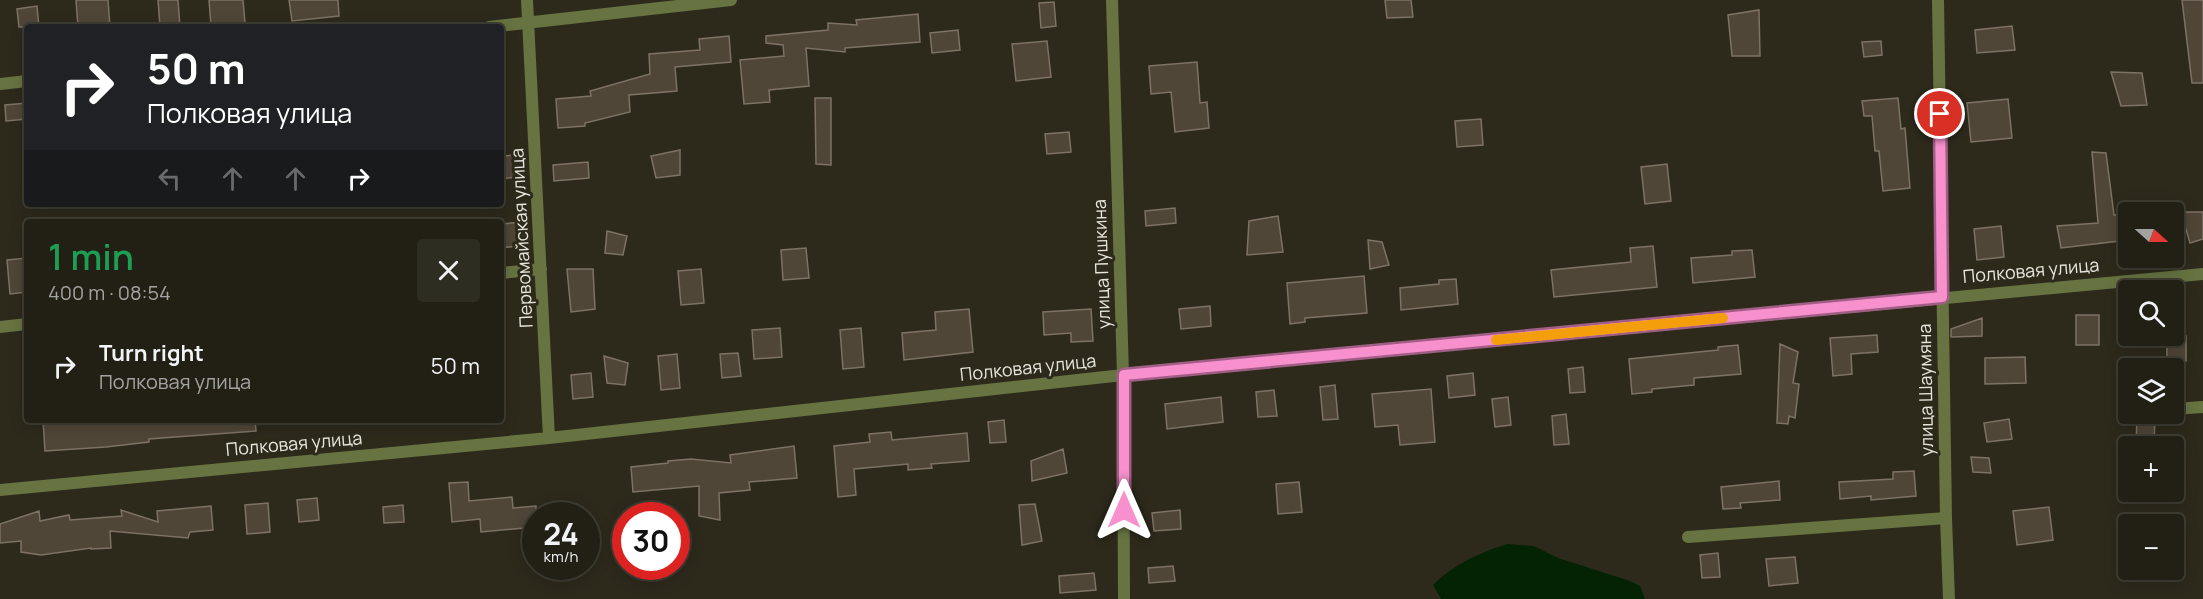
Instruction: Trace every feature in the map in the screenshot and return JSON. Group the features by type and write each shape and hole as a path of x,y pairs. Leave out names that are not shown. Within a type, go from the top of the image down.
{"street":[{"name":"Первомайская улица","path":"527,0 530,22 549,438"},
{"path":"504,25 731,0"},
{"name":"улица Пушкина","path":"1112,0 1124,375 1124,599"},
{"name":"улица Шаумяна","path":"1938,0 1949,599"},
{"path":"0,84 24,81"},
{"path":"504,273 541,269"},
{"name":"Полковая улица","path":"0,490 549,438 1124,375 2203,274"},
{"path":"0,327 24,324"},
{"path":"2184,408 2203,407"},
{"path":"1688,537 1946,518"}],"shaded area":[{"path":"1507,544 1534,546 1558,558 1630,581 1640,586 1645,599 1441,599 1433,585 1449,571 1467,560"}],"building":[{"path":"76,0 108,0 110,24 78,24"},
{"path":"158,0 178,0 180,24 160,24"},
{"path":"209,0 243,0 245,23 211,24"},
{"path":"289,0 338,0 339,16 292,21"},
{"path":"1385,0 1411,0 1413,17 1387,18"},
{"path":"2182,0 2203,0 2203,83 2192,83"},
{"path":"1054,2 1056,26 1041,28 1039,3"},
{"path":"37,6 39,24 24,24 24,27 19,27 17,9"},
{"path":"1759,10 1760,56 1732,56 1728,15"},
{"path":"918,14 920,42 845,48 845,52 806,48 809,86 769,90 770,102 744,104 740,60 784,56 783,45 766,43 766,36 828,30 828,23 857,25 856,20"},
{"path":"2012,26 2015,50 1977,53 1975,30"},
{"path":"958,30 960,50 932,53 930,33"},
{"path":"729,36 731,62 675,67 677,91 629,95 630,112 585,123 585,126 558,128 556,99 591,96 590,91 650,74 649,54 700,50 699,39"},
{"path":"1047,41 1051,77 1016,81 1012,44"},
{"path":"1881,41 1882,55 1864,57 1862,42"},
{"path":"1197,62 1200,103 1207,102 1209,128 1175,132 1171,92 1151,94 1149,66"},
{"path":"2111,72 2142,73 2147,105 2121,106"},
{"path":"815,98 831,98 831,165 816,164"},
{"path":"1898,98 1901,129 1905,128 1910,188 1883,191 1879,151 1875,151 1872,116 1864,116 1862,101"},
{"path":"2008,99 2012,138 1971,142 1967,103"},
{"path":"24,103 24,119 6,121 5,105"},
{"path":"1481,119 1483,145 1457,147 1455,121"},
{"path":"1069,132 1071,152 1047,154 1045,134"},
{"path":"680,150 680,175 656,178 651,156"},
{"path":"2092,152 2106,153 2114,215 2118,215 2118,241 2061,248 2057,226 2098,223"},
{"path":"516,155 516,177 504,179 504,156"},
{"path":"588,162 589,178 554,181 553,165"},
{"path":"1667,164 1671,201 1645,204 1641,167"},
{"path":"1175,208 1176,223 1146,226 1145,211"},
{"path":"2184,212 2203,212 2203,239 2190,243 2184,222"},
{"path":"1278,216 1283,252 1247,255 1249,221"},
{"path":"523,222 525,245 504,248 504,224"},
{"path":"2001,226 2004,257 1977,260 1974,229"},
{"path":"607,231 627,236 623,255 605,253"},
{"path":"1368,240 1382,242 1389,265 1370,269"},
{"path":"1653,246 1657,287 1554,297 1551,270 1631,262 1630,248"},
{"path":"806,248 809,278 783,280 781,250"},
{"path":"1752,250 1755,277 1693,283 1691,258 1732,255 1732,251"},
{"path":"24,258 24,292 10,294 7,260"},
{"path":"567,269 593,269 595,309 571,312"},
{"path":"701,269 704,303 681,305 678,271"},
{"path":"1364,276 1367,313 1305,318 1305,322 1290,324 1287,283"},
{"path":"1456,279 1458,304 1401,310 1400,288 1439,284 1439,280"},
{"path":"1210,306 1211,326 1181,329 1179,309"},
{"path":"969,309 973,352 904,360 902,333 936,330 935,312"},
{"path":"1091,309 1093,341 1071,342 1071,333 1044,335 1043,312"},
{"path":"2076,315 2099,315 2099,345 2076,345"},
{"path":"1982,318 1982,336 1951,337 1951,329"},
{"path":"780,328 782,357 754,359 752,330"},
{"path":"861,328 864,367 843,369 840,330"},
{"path":"1877,335 1878,352 1851,354 1852,374 1833,376 1830,338"},
{"path":"2184,336 2186,336 2186,361 2184,358 2167,358 2167,346 2184,346"},
{"path":"1780,344 1798,352 1793,383 1799,384 1795,418 1789,416 1788,424 1777,423"},
{"path":"1738,345 1741,374 1694,378 1694,385 1652,389 1652,392 1632,394 1629,359 1718,350 1718,347"},
{"path":"738,353 741,376 722,378 720,354"},
{"path":"677,354 680,388 661,390 658,356"},
{"path":"604,356 628,363 625,385 607,383"},
{"path":"2025,357 2026,383 1985,384 1985,358"},
{"path":"1583,367 1585,392 1570,393 1568,369"},
{"path":"591,373 593,397 573,399 571,375"},
{"path":"1473,373 1475,395 1449,398 1447,376"},
{"path":"1335,385 1338,419 1323,420 1320,387"},
{"path":"1431,389 1435,442 1400,445 1398,425 1375,427 1372,394"},
{"path":"1274,390 1277,416 1258,417 1256,392"},
{"path":"1221,397 1223,422 1167,429 1165,404"},
{"path":"1508,397 1511,425 1495,427 1492,399"},
{"path":"1566,414 1569,444 1554,445 1552,416"},
{"path":"2009,419 2012,439 1987,442 1984,423"},
{"path":"1004,420 1006,442 990,443 988,422"},
{"path":"43,423 255,423 256,431 149,439 149,442 106,447 45,451"},
{"path":"2137,424 2155,424 2154,436 2136,436"},
{"path":"891,432 892,440 967,433 969,461 931,464 932,468 908,470 908,464 854,469 856,495 838,497 834,446 870,442 869,434"},
{"path":"794,446 797,478 749,482 750,490 719,493 720,520 699,516 699,486 633,492 631,467 691,459 731,463 730,455"},
{"path":"1063,449 1067,473 1032,481 1031,461"},
{"path":"1971,457 1989,458 1991,473 1973,472"},
{"path":"1914,471 1916,496 1871,500 1871,496 1840,499 1839,482 1893,479 1893,472"},
{"path":"1779,481 1780,500 1740,503 1741,508 1723,509 1721,487"},
{"path":"468,482 469,501 512,497 513,508 522,507 522,528 481,532 480,519 452,522 449,483"},
{"path":"1299,482 1302,512 1278,514 1276,484"},
{"path":"317,498 319,520 299,522 297,500"},
{"path":"268,503 270,532 247,534 245,505"},
{"path":"1035,504 1042,541 1022,545 1019,505"},
{"path":"403,505 404,522 384,523 383,507"},
{"path":"211,506 213,530 190,532 188,538 110,531 111,548 91,548 41,555 21,552 21,541 0,543 0,524 39,511 40,521 69,515 70,520 122,516 121,510 158,522 157,511"},
{"path":"2049,507 2053,540 2017,545 2013,511"},
{"path":"1180,510 1181,529 1154,531 1152,513"},
{"path":"1718,553 1720,577 1702,578 1700,555"},
{"path":"1795,557 1798,583 1769,586 1766,559"},
{"path":"1173,566 1175,581 1149,583 1148,568"},
{"path":"1094,573 1096,590 1060,593 1059,576"}],"slow traffic":[{"path":"1496,340 1723,318"}],"route":[{"path":"1124,510 1124,375 1942,297 1940,114"}]}
